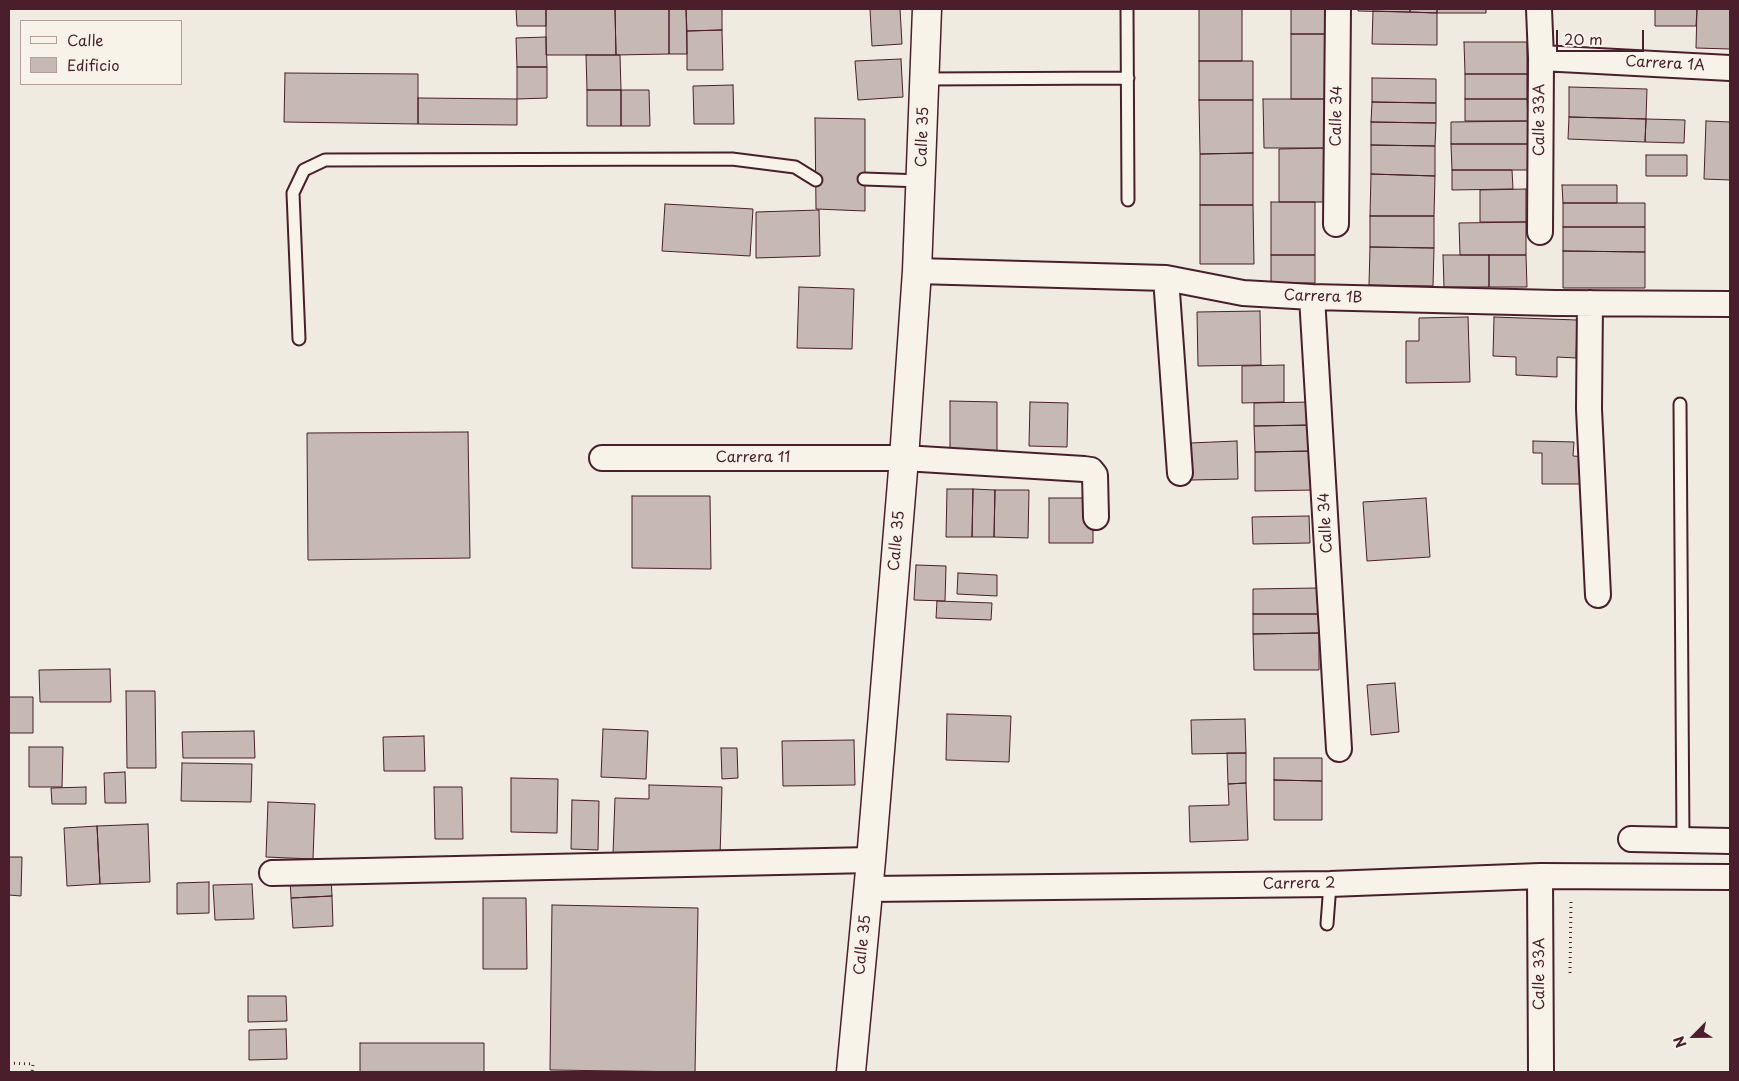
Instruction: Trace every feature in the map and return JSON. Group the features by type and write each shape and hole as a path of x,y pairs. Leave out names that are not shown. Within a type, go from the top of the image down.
{"street":[{"name":"Calle 35","path":"851,1072 871,860 918,271 927,9"},
{"name":"Calle 34","path":"1336,224 1338,9"},
{"name":"Calle 33A","path":"1539,9 1540,232"},
{"name":"Carrera 1A","path":"1540,58 1730,68"},
{"name":"Carrera 1B","path":"918,271 1166,278 1243,293 1312,297 1730,304"},
{"path":"1166,278 1180,473"},
{"name":"Calle 34","path":"1312,297 1339,750"},
{"path":"1590,303 1589,409 1598,595"},
{"name":"Carrera 11","path":"602,458 904,458 1091,470 1095,475 1096,517"},
{"path":"1631,839 1730,841"},
{"path":"272,872 871,860"},
{"name":"Calle 33A","path":"1540,876 1541,1072"},
{"name":"Carrera 2","path":"868,889 1330,884 1540,876 1730,877"}],"lane":[{"path":"1127,9 1128,200"},
{"path":"926,79 1128,78"},
{"path":"299,339 293,193 304,170 325,160 732,160 795,166 816,180"},
{"path":"864,179 922,181"},
{"path":"1680,404 1684,840"},
{"path":"1327,924 1330,884"}],"path":[{"path":"1570,983 1571,893"},
{"path":"9,1064 33,1064 32,1072"}],"building":[{"path":"516,9 546,9 546,26 517,26"},
{"path":"546,9 615,9 616,55 546,55"},
{"path":"615,9 669,9 669,54 616,55"},
{"path":"669,9 686,9 687,54 669,54"},
{"path":"686,9 722,9 722,30 687,31"},
{"path":"870,9 900,9 902,44 872,46"},
{"path":"1199,9 1242,9 1242,61 1199,61"},
{"path":"1291,9 1327,9 1327,34 1291,34"},
{"path":"1358,9 1410,9 1410,12 1358,11"},
{"path":"1410,9 1437,9 1437,13 1410,12"},
{"path":"1437,9 1486,9 1486,13 1437,13"},
{"path":"1655,9 1697,9 1696,26 1655,26"},
{"path":"1697,9 1730,9 1730,49 1696,48"},
{"path":"1373,11 1437,13 1437,45 1372,44"},
{"path":"722,30 723,70 687,70 687,31"},
{"path":"1291,34 1327,34 1327,99 1291,99"},
{"path":"546,37 547,67 517,67 516,38"},
{"path":"1464,42 1527,42 1527,74 1465,74"},
{"path":"586,55 620,55 621,90 587,90"},
{"path":"901,59 903,97 858,100 855,61"},
{"path":"1199,61 1253,61 1253,100 1199,100"},
{"path":"517,67 547,67 547,98 517,99"},
{"path":"285,73 418,74 418,124 284,122"},
{"path":"1465,74 1527,74 1527,99 1465,99"},
{"path":"1372,78 1436,79 1436,103 1372,102"},
{"path":"733,85 734,124 694,124 693,86"},
{"path":"1569,87 1647,89 1646,119 1569,117"},
{"path":"587,90 621,90 621,126 587,126"},
{"path":"621,90 649,90 650,126 621,126"},
{"path":"418,98 517,99 517,125 418,124"},
{"path":"1263,99 1327,99 1327,148 1264,148"},
{"path":"1465,99 1527,99 1528,121 1465,121"},
{"path":"1199,100 1253,100 1253,153 1200,154"},
{"path":"1372,102 1436,103 1436,123 1371,122"},
{"path":"1569,117 1646,119 1645,142 1568,139"},
{"path":"815,118 865,119 865,211 816,209"},
{"path":"1646,119 1685,120 1684,143 1645,142"},
{"path":"1528,121 1528,144 1451,144 1451,122"},
{"path":"1706,121 1730,122 1730,180 1704,179"},
{"path":"1371,122 1436,123 1435,146 1371,145"},
{"path":"1451,144 1528,144 1528,170 1452,170"},
{"path":"1371,145 1435,146 1435,176 1371,174"},
{"path":"1327,148 1328,202 1279,202 1279,149"},
{"path":"1253,153 1253,205 1200,205 1200,154"},
{"path":"1646,155 1687,155 1687,176 1646,176"},
{"path":"1452,170 1512,170 1513,189 1452,190"},
{"path":"1371,174 1435,176 1434,216 1370,216"},
{"path":"1562,185 1617,185 1617,203 1563,203"},
{"path":"1526,189 1526,222 1480,222 1480,190"},
{"path":"1271,202 1315,202 1315,255 1271,255"},
{"path":"1563,203 1645,203 1645,227 1563,227"},
{"path":"665,204 753,209 750,256 662,251"},
{"path":"1200,205 1253,205 1254,264 1200,264"},
{"path":"819,210 820,256 756,258 756,212"},
{"path":"1370,216 1434,216 1434,248 1370,247"},
{"path":"1526,222 1526,255 1460,255 1459,223"},
{"path":"1563,227 1645,227 1645,252 1563,251"},
{"path":"1370,247 1434,248 1433,286 1369,285"},
{"path":"1563,251 1645,252 1645,288 1563,288"},
{"path":"1271,255 1315,255 1315,283 1271,283"},
{"path":"1443,255 1489,255 1489,287 1444,287"},
{"path":"1489,255 1526,255 1527,287 1489,287"},
{"path":"799,287 854,289 852,349 797,348"},
{"path":"1260,311 1261,365 1198,366 1197,312"},
{"path":"1468,317 1470,382 1406,383 1406,341 1419,341 1419,318"},
{"path":"1494,317 1577,320 1576,358 1557,357 1557,377 1516,375 1516,357 1493,356"},
{"path":"1284,365 1284,402 1242,403 1242,366"},
{"path":"950,401 997,402 997,452 950,452"},
{"path":"1030,402 1068,403 1067,447 1029,446"},
{"path":"1313,402 1313,425 1254,426 1254,403"},
{"path":"1313,425 1314,451 1255,452 1254,426"},
{"path":"468,432 470,558 308,560 307,433"},
{"path":"1237,441 1238,479 1191,480 1190,443"},
{"path":"1533,441 1574,442 1573,456 1587,457 1586,484 1542,484 1542,453 1533,453"},
{"path":"1314,451 1315,490 1255,491 1255,452"},
{"path":"947,489 973,489 972,537 946,537"},
{"path":"973,489 995,490 994,537 972,537"},
{"path":"995,490 1029,490 1028,538 994,537"},
{"path":"632,496 710,496 711,569 632,568"},
{"path":"1049,498 1093,498 1093,543 1049,543"},
{"path":"1426,498 1430,557 1367,561 1363,502"},
{"path":"1309,516 1310,543 1253,544 1252,517"},
{"path":"916,565 946,566 945,601 914,600"},
{"path":"958,573 997,575 997,596 957,594"},
{"path":"1318,588 1318,614 1253,614 1253,589"},
{"path":"937,601 992,603 991,620 936,618"},
{"path":"1253,614 1318,614 1319,633 1253,634"},
{"path":"1319,633 1319,670 1254,670 1253,634"},
{"path":"110,669 111,702 40,702 39,670"},
{"path":"1395,683 1399,732 1371,735 1367,685"},
{"path":"126,691 155,691 156,768 127,768"},
{"path":"9,697 33,697 33,733 9,733"},
{"path":"947,714 1011,716 1009,762 946,760"},
{"path":"1245,719 1246,753 1192,754 1191,720"},
{"path":"603,729 648,731 646,779 601,777"},
{"path":"254,731 255,758 183,758 182,732"},
{"path":"424,736 425,771 384,771 383,737"},
{"path":"854,740 855,785 783,786 782,741"},
{"path":"29,747 63,747 62,787 29,787"},
{"path":"721,748 737,748 738,778 722,779"},
{"path":"1227,753 1246,753 1246,783 1228,784"},
{"path":"1274,758 1322,758 1322,781 1274,780"},
{"path":"182,763 252,764 251,802 181,801"},
{"path":"125,772 126,803 105,803 104,773"},
{"path":"511,778 558,779 557,833 511,832"},
{"path":"1274,780 1322,781 1322,820 1274,820"},
{"path":"1246,783 1248,840 1190,842 1189,806 1229,805 1228,784"},
{"path":"649,785 722,787 720,857 613,854 615,798 649,799"},
{"path":"86,787 86,804 52,804 51,788"},
{"path":"434,787 462,787 463,839 435,839"},
{"path":"572,800 599,801 598,850 571,849"},
{"path":"268,802 315,804 313,859 266,857"},
{"path":"148,824 150,882 100,884 97,826"},
{"path":"97,826 100,884 67,886 64,828"},
{"path":"9,857 22,857 21,896 9,895"},
{"path":"331,878 332,896 291,898 290,880"},
{"path":"209,882 209,913 177,914 177,883"},
{"path":"252,884 254,919 215,920 213,885"},
{"path":"332,896 333,926 293,928 291,898"},
{"path":"483,898 526,898 527,969 483,969"},
{"path":"552,905 698,908 695,1072 550,1070"},
{"path":"248,996 286,996 287,1021 248,1022"},
{"path":"286,1029 287,1059 249,1060 249,1030"},
{"path":"360,1043 484,1043 484,1072 360,1072"}]}
